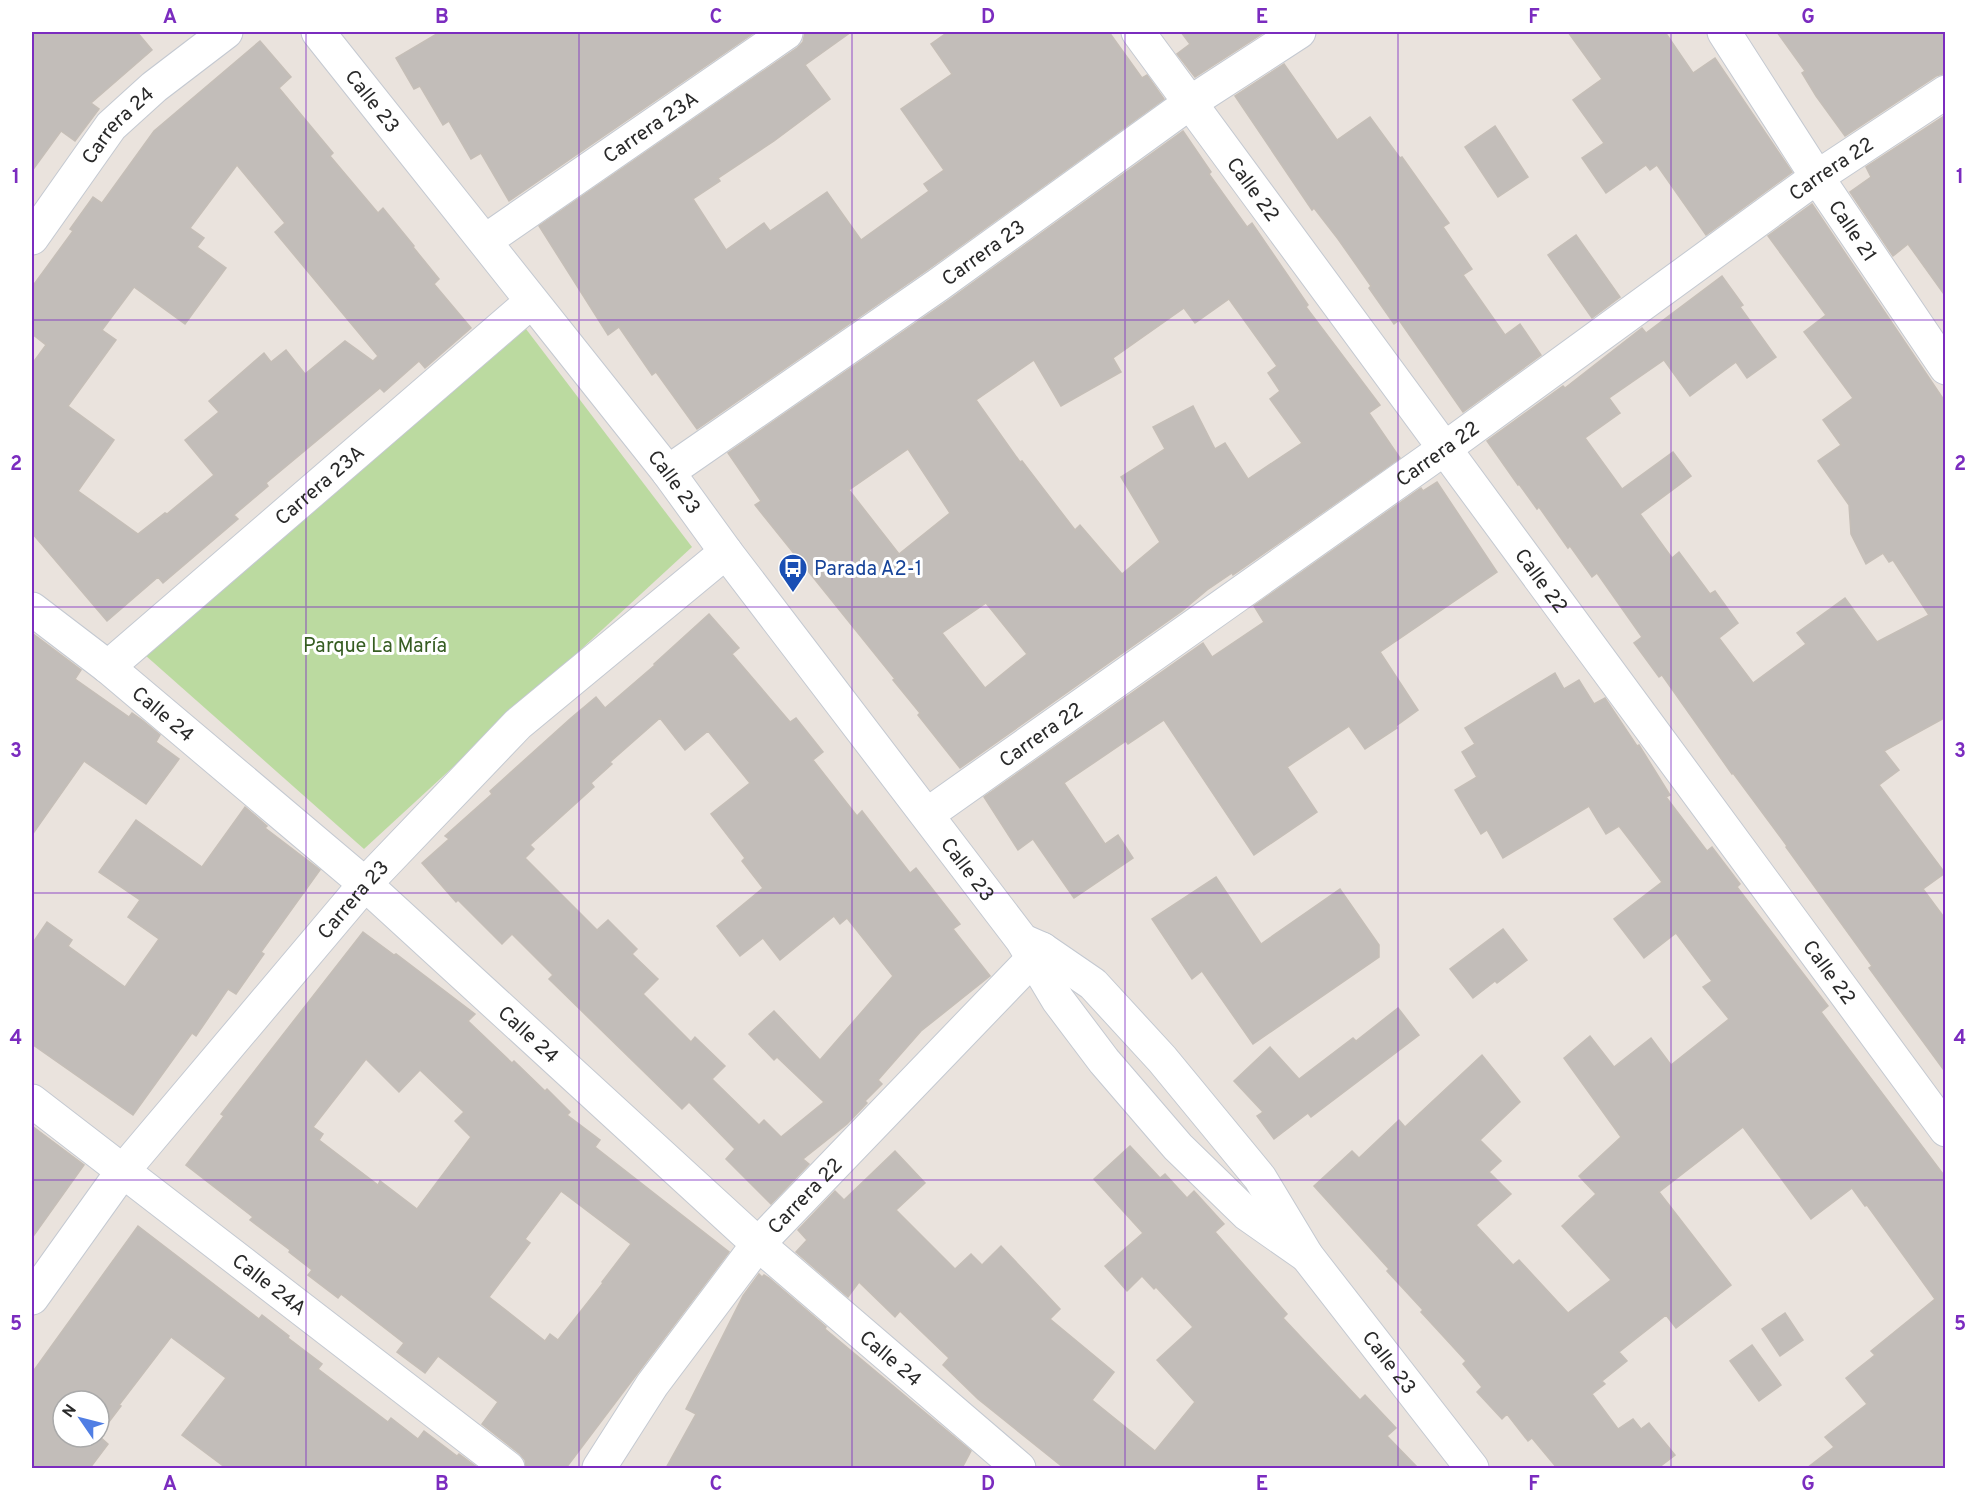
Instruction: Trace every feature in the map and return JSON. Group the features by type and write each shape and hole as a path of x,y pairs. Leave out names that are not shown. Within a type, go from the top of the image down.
{"street":[{"name":"Carrera 24","path":"32,238 111,126 154,87 226,32"},
{"name":"Calle 22","path":"1138,32 1946,1130"},
{"name":"Carrera 23","path":"668,472 938,285 1191,102 1299,32"},
{"name":"Calle 21","path":"1724,32 1817,177 1946,368"},
{"name":"Carrera 23A","path":"485,242 786,33"},
{"name":"Calle 23","path":"334,40 531,302 668,472 726,552 1032,949 1058,1000 1104,1061 1178,1146 1247,1214 1307,1256"},
{"name":"Carrera 22","path":"927,814 1444,449 1817,177 1946,92"},
{"name":"Carrera 23A","path":"108,667 531,302"},
{"name":"Carrera 23","path":"32,1298 122,1172 365,884 518,724 726,552"},
{"name":"Calle 24","path":"32,609 108,667 365,884 758,1244 1018,1468"},
{"name":"Carrera 22","path":"599,1468 652,1385 758,1244 1032,949"},
{"name":"Calle 23","path":"1032,949 1093,984 1162,1059 1260,1178 1307,1256 1472,1468"},
{"name":"Calle 24A","path":"32,1101 508,1468"}],"green space":[{"name":"Parque La María","path":"526,329 692,547 364,849 145,655"}],"building":[{"path":"32,32 137,32 152,50 91,103 99,109 75,141 61,131 32,171"},
{"path":"440,32 755,32 509,201 481,153 471,159 449,121 443,125 420,86 414,89 396,58"},
{"path":"805,32 851,32 805,65 830,99 774,141 718,178 720,181 693,199 726,250 764,223 770,231 827,192 861,240 929,191 924,184 944,170 901,109 952,74 931,44 948,32 1109,32 1142,78 1147,75 1164,99 927,270 697,429 656,372 652,375 619,327 608,335 539,226 797,48 803,42"},
{"path":"1181,32 1263,33 1195,77 1177,54 1190,44"},
{"path":"1568,32 1665,32 1693,73 1715,58 1792,172 1706,235 1657,165 1650,170 1646,165 1606,193 1582,158 1604,143 1573,100 1602,79"},
{"path":"1777,32 1946,32 1946,73 1936,76 1845,136 1816,96 1802,73 1805,71"},
{"path":"260,41 291,77 279,88 333,153 330,156 378,213 383,208 414,246 439,279 434,284 471,328 425,368 419,361 384,392 380,388 266,483 268,486 234,515 238,519 163,583 158,577 107,621 32,533 32,364 46,345 32,334 32,287 73,231 70,229 93,197 102,203 154,131","holes":["237,165 285,223 275,232 378,356 373,361 345,341 305,374 286,350 271,362 264,353 209,401 219,412 185,440 214,475 167,514 165,513 138,534 78,491 114,440 68,406 116,340 102,330 134,287 185,324 226,268 197,247 204,238 190,228"]},
{"path":"1284,64 1337,140 1370,117 1449,223 1443,227 1472,269 1463,275 1505,335 1520,324 1541,355 1463,412 1399,320 1394,324 1369,288 1371,286 1314,208 1312,210 1235,96"},
{"path":"1946,115 1946,297 1908,244 1893,256 1850,192 1871,177 1866,167"},
{"path":"1495,126 1528,177 1498,197 1465,147"},
{"path":"1183,131 1211,172 1209,174 1247,227 1252,223 1308,305 1306,307 1380,405 1369,413 1400,458 1233,575 1232,573 1207,590 1182,611 960,768 918,715 920,713 893,680 895,679 755,505 761,501 728,453 949,300","holes":["1229,299 1277,366 1268,373 1280,391 1270,399 1302,443 1248,479 1225,443 1215,449 1193,406 1153,427 1165,449 1121,477 1160,542 1122,574 1080,525 1075,530 1022,461 1020,462 976,400 1034,360 1061,406 1121,372 1113,358 1184,308 1195,323","908,449 950,513 899,554 849,490","986,603 1027,654 985,688 942,633"]},
{"path":"1812,204 1946,403 1946,717 1884,751 1899,770 1879,785 1945,873 1923,889 1946,920 1946,1073 1869,968 1872,966 1787,846 1732,774 1662,675 1659,677 1634,643 1642,637 1597,573 1592,577 1539,507 1537,509 1518,485 1487,441 1563,386 1565,388 1642,328 1646,333 1722,276 1743,305 1740,307 1776,357 1747,378 1736,362 1690,396 1664,360 1609,398 1620,413 1585,438 1622,489 1673,452 1691,476 1640,514 1672,558 1679,552 1710,594 1715,591 1738,623 1719,638 1753,683 1806,644 1797,633 1845,598 1877,642 1929,615 1893,560 1889,562 1883,553 1866,564 1851,534 1849,505 1818,461 1841,445 1823,420 1853,398 1804,332 1826,315 1768,236"},
{"path":"1576,235 1620,297 1592,318 1548,255"},
{"path":"1437,482 1497,572 1380,652 1418,710 1396,726 1397,728 1365,749 1349,726 1287,767 1317,812 1254,855 1164,720 1128,744 1126,741 1064,783 1105,844 1118,835 1133,858 1074,898 1033,839 1018,850 984,797 1203,643 1212,657 1264,622 1254,606 1421,488 1423,491"},
{"path":"709,614 739,648 732,654 790,722 796,718 823,752 813,760 857,816 862,811 910,873 916,868 960,924 953,929 990,976 921,1031 878,1080 882,1084 865,1101 867,1103 847,1124 803,1159 809,1164 771,1204 726,1159 735,1149 689,1102 682,1109 549,979 553,975 512,934 502,944 458,900 456,902 422,863 449,839 445,836 492,794 490,791 571,718 596,697 605,708","holes":["660,718 685,750 708,731 750,783 711,814 745,858 742,861 763,888 717,926 740,956 763,938 780,960 834,916 840,924 847,918 893,976 820,1060 774,1011 749,1034 774,1060 777,1057 824,1102 781,1137 764,1120 759,1125 712,1079 725,1066 695,1037 691,1042 643,994 658,979 632,954 637,949 608,920 597,930 525,858 534,849 530,845 594,787 591,783 612,764 610,762"]},
{"path":"32,633 81,670 75,679 129,717 132,713 142,720 160,735 156,742 179,759 146,804 84,761 32,835"},
{"path":"1555,673 1564,689 1579,680 1594,704 1605,698 1637,746 1639,745 1670,795 1666,797 1707,851 1712,847 1740,884 1737,887 1828,1006 1821,1012 1946,1178 1946,1468 1807,1468 1834,1447 1825,1437 1867,1404 1846,1378 1875,1355 1871,1351 1935,1299 1867,1205 1865,1206 1852,1188 1811,1219 1743,1127 1659,1192 1731,1285 1676,1328 1666,1315 1619,1352 1627,1361 1602,1381 1605,1384 1592,1394 1618,1429 1633,1419 1641,1429 1649,1423 1675,1455 1658,1468 1557,1468 1532,1438 1528,1441 1507,1414 1502,1419 1477,1392 1482,1387 1463,1364 1466,1361 1421,1312 1423,1310 1387,1271 1389,1269 1314,1186 1352,1151 1359,1158 1399,1120 1405,1127 1482,1055 1520,1102 1480,1140 1501,1161 1489,1172 1511,1194 1476,1225 1513,1265 1519,1260 1568,1313 1611,1280 1562,1226 1596,1194 1579,1176 1621,1137 1564,1058 1590,1036 1614,1067 1651,1038 1671,1065 1729,1019 1703,987 1712,981 1676,933 1644,958 1614,919 1662,882 1619,826 1606,834 1589,806 1503,858 1487,830 1481,834 1455,790 1477,777 1462,752 1475,744 1465,728"},
{"path":"245,807 267,826 265,828 320,870 261,952 264,954 236,994 228,989 196,1036 192,1033 133,1115 32,1044 32,944 47,922 72,940 68,946 125,987 159,939 128,917 140,900 99,872 136,820 202,867"},
{"path":"1216,877 1261,944 1340,889 1379,945 1379,957 1253,1044 1202,971 1192,979 1152,919"},
{"path":"1503,929 1527,960 1473,998 1450,969"},
{"path":"363,932 475,1014 468,1021 512,1063 514,1061 545,1091 547,1089 570,1112 567,1115 600,1140 595,1147 729,1252 566,1468 526,1468 525,1460 520,1454 482,1424 498,1402 438,1356 425,1373 397,1352 404,1343 341,1294 338,1298 308,1275 312,1270 289,1252 290,1250 250,1220 253,1217 186,1165 224,1116 221,1114","holes":["366,1059 399,1092 420,1070 464,1112 455,1121 471,1137 417,1209 380,1181 378,1185 319,1140 323,1134 313,1127","561,1191 631,1244 558,1340 550,1334 545,1341 489,1297 530,1243 525,1239"]},
{"path":"1398,1008 1419,1035 1311,1117 1308,1113 1274,1139 1257,1116 1263,1112 1234,1081 1270,1047 1299,1079 1353,1038 1356,1041"},
{"path":"32,1126 84,1165 32,1238"},
{"path":"1130,1146 1160,1178 1165,1174 1187,1198 1194,1191 1224,1224 1215,1232 1287,1314 1283,1318 1360,1400 1365,1395 1396,1428 1387,1436 1418,1468 1064,1468 978,1399 943,1365 949,1358 900,1311 895,1317 859,1282 848,1297 796,1252 807,1240 798,1230 835,1191 844,1200 895,1151 925,1183 896,1210 955,1269 971,1254 982,1265 1001,1246 1060,1309 1050,1319 1114,1372 1092,1400 1155,1451 1195,1402 1157,1360 1193,1327 1156,1287 1154,1289 1142,1276 1127,1291 1105,1266 1143,1233 1094,1179"},
{"path":"138,1226 259,1319 262,1315 289,1336 288,1338 322,1364 318,1369 388,1422 391,1418 418,1439 424,1431 457,1456 459,1454 478,1468 226,1468 182,1435 226,1378 171,1337 119,1405 121,1406 111,1419 111,1389 51,1389 51,1449 104,1449 90,1468 32,1468 32,1373"},
{"path":"759,1274 769,1278 826,1327 825,1329 971,1451 962,1468 666,1468 696,1414 686,1409 743,1296"},
{"path":"1785,1313 1803,1340 1780,1356 1762,1329"},
{"path":"1752,1345 1781,1385 1759,1401 1730,1361"}],"place":[{"name":"Parada A2-1","path":"793,594"}]}
